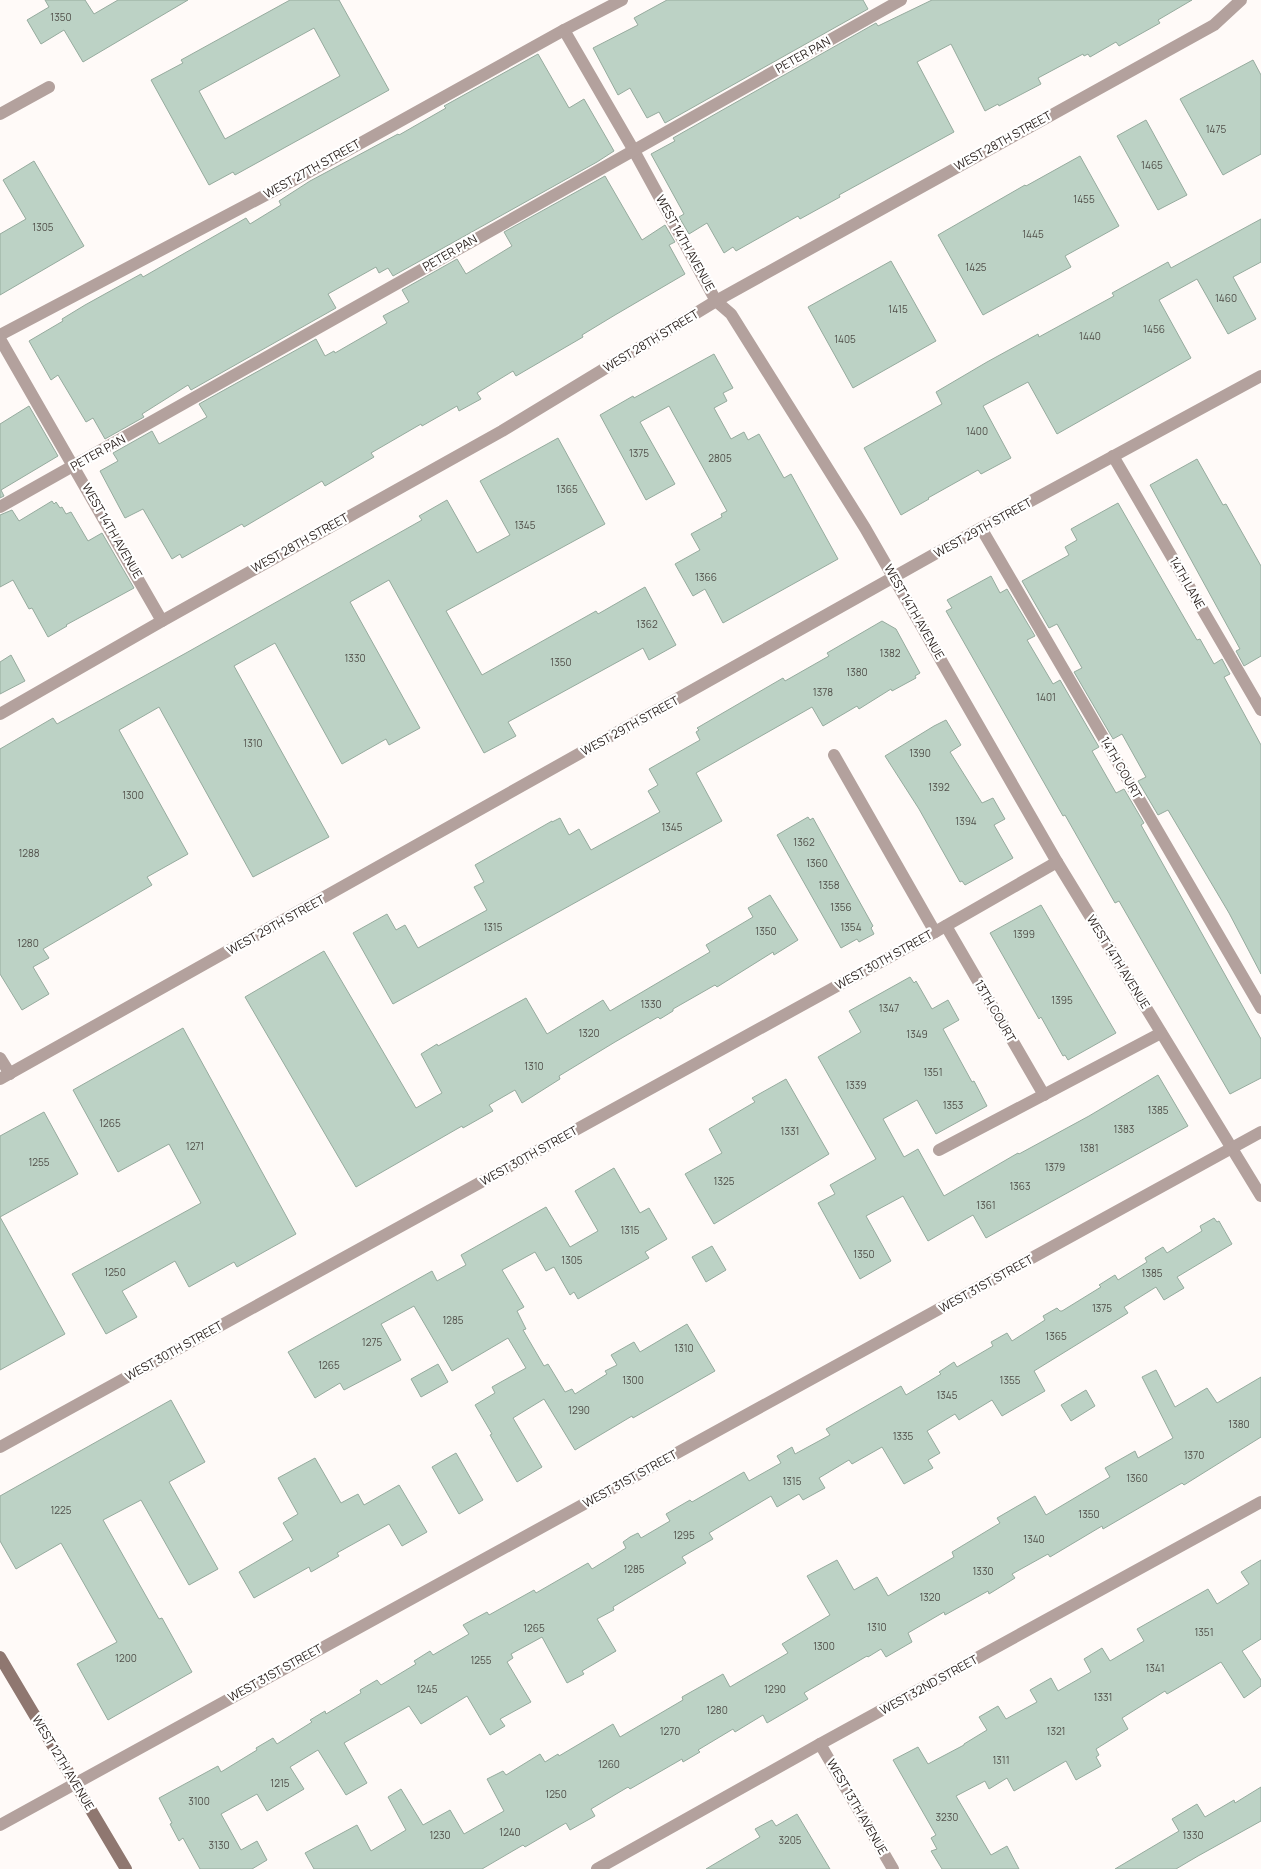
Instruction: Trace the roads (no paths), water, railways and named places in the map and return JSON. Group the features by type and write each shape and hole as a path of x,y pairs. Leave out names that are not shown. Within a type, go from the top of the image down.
{"main road":[{"name":"WEST 12TH AVENUE","path":"0,1657 126,1869"}],"street":[{"name":"WEST 27TH STREET","path":"0,334 296,179 564,30 622,0"},
{"name":"PETER PAN","path":"0,508 633,149 901,0"},
{"name":"WEST 28TH STREET","path":"0,714 162,621 502,432 716,301 1214,25 1241,0"},
{"name":"WEST 14TH AVENUE","path":"564,30 633,149 716,301 732,314 865,528 1057,862 1261,1196"},
{"path":"0,114 49,87"},
{"name":"WEST 14TH AVENUE","path":"0,339 162,621"},
{"name":"WEST 29TH STREET","path":"5,1077 981,528 1261,376"},
{"name":"14TH LANE","path":"1113,456 1261,710"},
{"name":"14TH COURT","path":"981,528 1261,1008"},
{"name":"13TH COURT","path":"834,755 1044,1095"},
{"name":"WEST 30TH STREET","path":"0,1447 940,929 1057,862"},
{"path":"939,1150 1161,1032"},
{"path":"0,1058 5,1077"},
{"name":"WEST 31ST STREET","path":"0,1825 1261,1132"},
{"name":"WEST 32ND STREET","path":"597,1869 820,1744 1261,1502"},
{"name":"WEST 13TH AVENUE","path":"820,1744 893,1869"}]}
